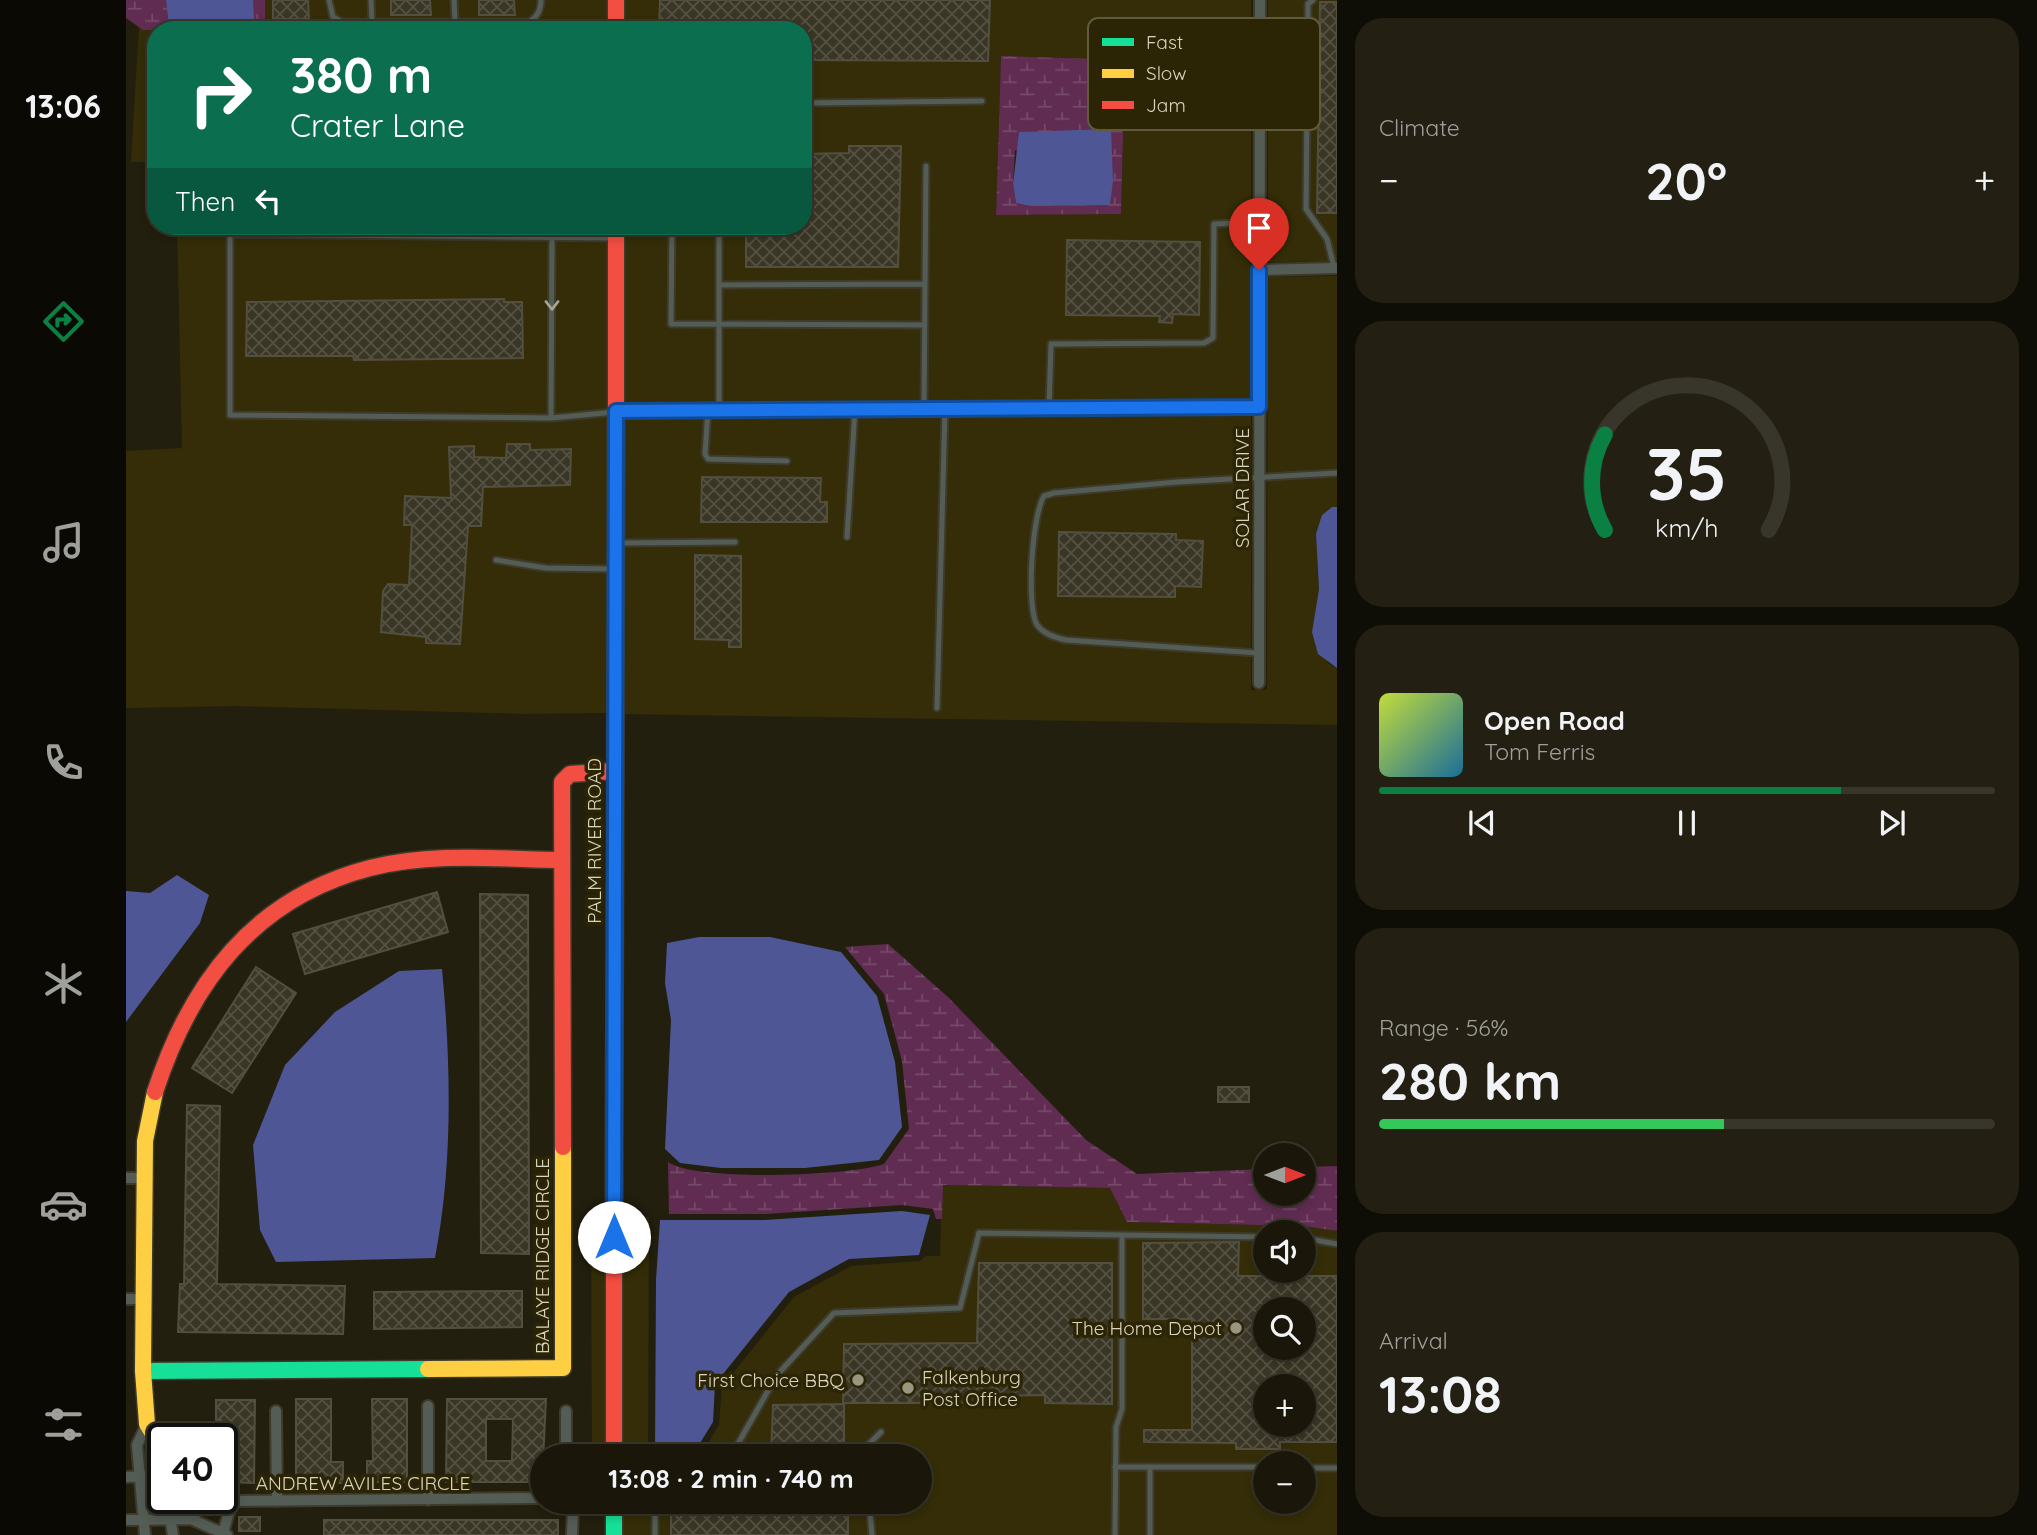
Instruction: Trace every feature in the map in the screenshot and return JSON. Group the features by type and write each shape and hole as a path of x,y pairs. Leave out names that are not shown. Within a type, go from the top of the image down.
{"street":[{"path":"616,0 616,21"},
{"name":"SOLAR DRIVE","path":"1259,0 1259,18"},
{"name":"SOLAR DRIVE","path":"1259,130 1259,683"},
{"name":"PALM RIVER ROAD","path":"614,1444 616,235"},
{"path":"1259,270 1336,268"},
{"path":"616,411 1259,407"},
{"name":"BALAYE RIDGE CIRCLE","path":"143,1371 563,1368 562,782 565,776 615,771"},
{"path":"145,1535 137,1445 147,1424 143,1371 143,1178 150,1104 175,1030 202,985 221,961 273,914 307,892 369,869 448,859 562,860"},
{"path":"126,1178 143,1178"},
{"path":"126,1299 144,1299"},
{"path":"428,1406 428,1500"},
{"path":"276,1411 277,1500"},
{"path":"566,1411 566,1444"},
{"path":"126,1477 147,1474"},
{"name":"ANDREW AVILES CIRCLE","path":"238,1501 530,1498"},
{"path":"170,1514 173,1535"},
{"name":"ANDREW AVILES CIRCLE","path":"191,1519 195,1514"},
{"path":"225,1534 229,1514"},
{"path":"572,1535 573,1514"},
{"path":"614,1514 614,1535"},
{"name":"ANDREW AVILES CIRCLE","path":"126,1520 191,1519 225,1534"}],"lane":[{"path":"328,0 333,17 340,21"},
{"path":"372,0 372,21"},
{"path":"454,0 455,21"},
{"path":"530,21 535,19 541,9 541,0"},
{"path":"1308,18 1308,4 1313,0"},
{"path":"812,103 982,101"},
{"path":"1307,130 1306,209 1327,239 1336,268"},
{"path":"924,408 926,166"},
{"path":"1049,408 1051,344 1204,343 1213,338 1214,223 1259,222"},
{"path":"230,235 230,415 551,418 616,411"},
{"path":"337,235 578,235"},
{"path":"672,235 671,324 925,325"},
{"path":"719,235 719,325 713,409 705,454 708,459 787,461"},
{"path":"551,418 552,237"},
{"path":"719,285 925,284"},
{"path":"937,708 945,408"},
{"path":"847,537 855,409"},
{"path":"1259,653 1058,638 1036,623 1034,524 1044,496 1177,482 1337,473"},
{"path":"616,543 735,542"},
{"path":"496,560 546,568 616,569"},
{"path":"738,1444 776,1375 834,1313 960,1308 979,1233 1253,1237"},
{"path":"1115,1535 1116,1427 1122,1409 1122,1235"},
{"path":"1316,1240 1337,1244"},
{"path":"870,1444 881,1432"},
{"path":"1115,1467 1253,1467"},
{"path":"1150,1467 1150,1535"},
{"path":"1316,1468 1337,1468"},
{"path":"655,1514 655,1535"},
{"path":"870,1514 872,1535"}],"shaded area":[{"path":"265,0 608,0 608,21 265,21"},
{"path":"625,0 1251,0 1251,18 1088,18 1088,59 1001,57 996,214 1121,214 1123,130 1251,130 1251,400 624,404 625,235 812,235 812,21 625,21"},
{"path":"1268,0 1337,0 1337,261 1268,262 1268,130 1320,130 1320,18 1268,18"},
{"path":"139,27 147,28 147,162 131,162"},
{"path":"177,235 608,235 607,713 525,714 235,706 126,708 126,451 182,448"},
{"path":"1337,276 1337,507 1332,507 1316,534 1319,589 1312,632 1328,663 1337,668 1337,725 624,714 624,419 1251,415 1251,690 1267,690 1268,277"},
{"path":"942,1185 1111,1188 1127,1222 1253,1225 1253,1283 1316,1283 1316,1228 1337,1231 1337,1535 622,1535 622,1514 932,1514 932,1444 707,1444 719,1425 722,1387 794,1297 851,1266 920,1261 926,1256 940,1256"},
{"path":"649,1217 648,1444 623,1444 623,1218"},
{"path":"591,1219 606,1219 606,1444 592,1444"}],"green space":[{"path":"126,0 166,0 168,19 253,20 253,0 265,0 265,21 147,21 147,30 143,30 126,18"},
{"path":"1001,56 1088,59 1088,130 1123,130 1121,214 996,215","holes":["1015,150 1111,193 1110,205 1016,203 1013,184"]},
{"path":"888,944 948,997 1086,1140 1137,1174 1253,1169 1253,1206 1316,1206 1316,1167 1337,1166 1337,1231 1316,1228 1316,1220 1253,1220 1253,1225 1127,1222 1110,1188 943,1185 942,1219 936,1219 933,1209 902,1205 765,1214 669,1214 668,1162 684,1168 740,1175 839,1172 884,1164 909,1129 902,1061 884,994 845,947"}],"water":[{"path":"166,0 253,0 254,20 168,19"},
{"path":"1111,130 1113,181 1110,205 1031,206 1016,203 1013,184 1019,132"},
{"path":"1332,507 1337,507 1337,668 1318,654 1312,632 1319,589 1316,534 1322,515"},
{"path":"177,875 209,895 200,923 126,1022 126,891 150,893"},
{"path":"699,937 770,937 841,952 877,996 895,1062 902,1127 879,1160 805,1168 721,1168 680,1163 665,1149 671,1020 665,983 667,943"},
{"path":"442,969 449,1114 445,1187 435,1258 276,1262 260,1230 253,1145 285,1065 335,1012 399,971"},
{"path":"902,1211 930,1215 919,1255 849,1259 789,1292 715,1384 713,1422 699,1444 655,1444 656,1280 660,1220 765,1220"}],"building":[{"path":"273,0 308,0 309,19 273,19"},
{"path":"391,0 430,0 431,15 391,15"},
{"path":"479,0 514,0 515,15 479,15"},
{"path":"660,0 990,0 988,61 812,60 812,21 659,21"},
{"path":"1320,2 1337,2 1337,213 1317,213"},
{"path":"849,146 901,146 898,267 746,267 746,235 812,235 812,154 849,153"},
{"path":"1067,240 1200,242 1199,315 1173,314 1172,323 1159,322 1160,316 1066,315"},
{"path":"504,299 504,302 522,302 523,358 354,360 353,356 246,356 247,302"},
{"path":"507,444 530,444 530,450 571,449 570,485 483,487 481,526 468,526 460,644 426,643 426,637 381,632 383,591 388,584 409,585 412,525 404,525 405,496 451,498 449,447 474,446 474,457 506,458"},
{"path":"702,477 821,478 820,502 827,502 827,522 701,522"},
{"path":"1059,532 1176,534 1176,540 1203,541 1201,587 1175,586 1175,597 1058,596"},
{"path":"695,555 741,556 741,647 729,647 729,640 695,639"},
{"path":"437,892 448,932 305,974 293,934"},
{"path":"480,894 528,895 529,1254 481,1253"},
{"path":"256,967 296,993 232,1093 192,1068"},
{"path":"1218,1087 1249,1087 1249,1102 1218,1102"},
{"path":"187,1105 220,1106 217,1284 345,1286 343,1334 178,1332 180,1284 184,1284"},
{"name":"The Home Depot","path":"1239,1242 1238,1276 1253,1276 1253,1283 1316,1283 1316,1276 1337,1276 1337,1442 1280,1442 1280,1449 1236,1449 1236,1443 1144,1442 1144,1430 1192,1430 1192,1319 1143,1319 1143,1243"},
{"path":"979,1263 1112,1263 1112,1404 1045,1403 1045,1395 980,1396 980,1403 843,1403 844,1344 977,1343"},
{"path":"522,1291 522,1327 374,1329 374,1292"},
{"path":"296,1399 331,1399 331,1462 343,1462 343,1483 296,1483"},
{"path":"372,1399 407,1399 407,1482 367,1482 367,1461 373,1461"},
{"path":"447,1399 546,1399 544,1444 530,1444 530,1482 446,1482","holes":["486,1419 513,1419 512,1461 486,1461"]},
{"path":"216,1400 255,1400 254,1483 238,1482 238,1423 221,1423 221,1420 216,1420"},
{"path":"844,1404 844,1444 771,1444 773,1405"},
{"path":"671,1514 848,1514 848,1535 671,1535"},
{"path":"239,1517 260,1517 260,1531 239,1531"},
{"path":"324,1520 558,1520 558,1535 324,1535"}],"traffic: fast":[{"path":"615,864 616,482"},
{"path":"143,1371 428,1369"},
{"path":"614,1514 614,1535"}],"traffic: slow":[{"path":"614,1154 615,864"},
{"path":"147,1424 143,1371 145,1141 155,1092"},
{"path":"428,1369 563,1368 563,1147"}],"traffic: jam":[{"path":"616,0 616,21"},
{"path":"616,235 616,482"},
{"path":"563,1147 562,782 570,774 615,771"},
{"path":"155,1092 187,1015 208,981 232,950 260,923 293,900 329,882 393,863 441,858 562,860"},
{"path":"614,1154 614,1444"}],"place":[{"name":"The Home Depot","path":"1236,1328"},
{"name":"First Choice BBQ","path":"858,1380"},
{"name":"Falkenburg Post Office","path":"908,1388"}],"route":[{"path":"614,1237 616,411 1259,407 1259,270"}]}
